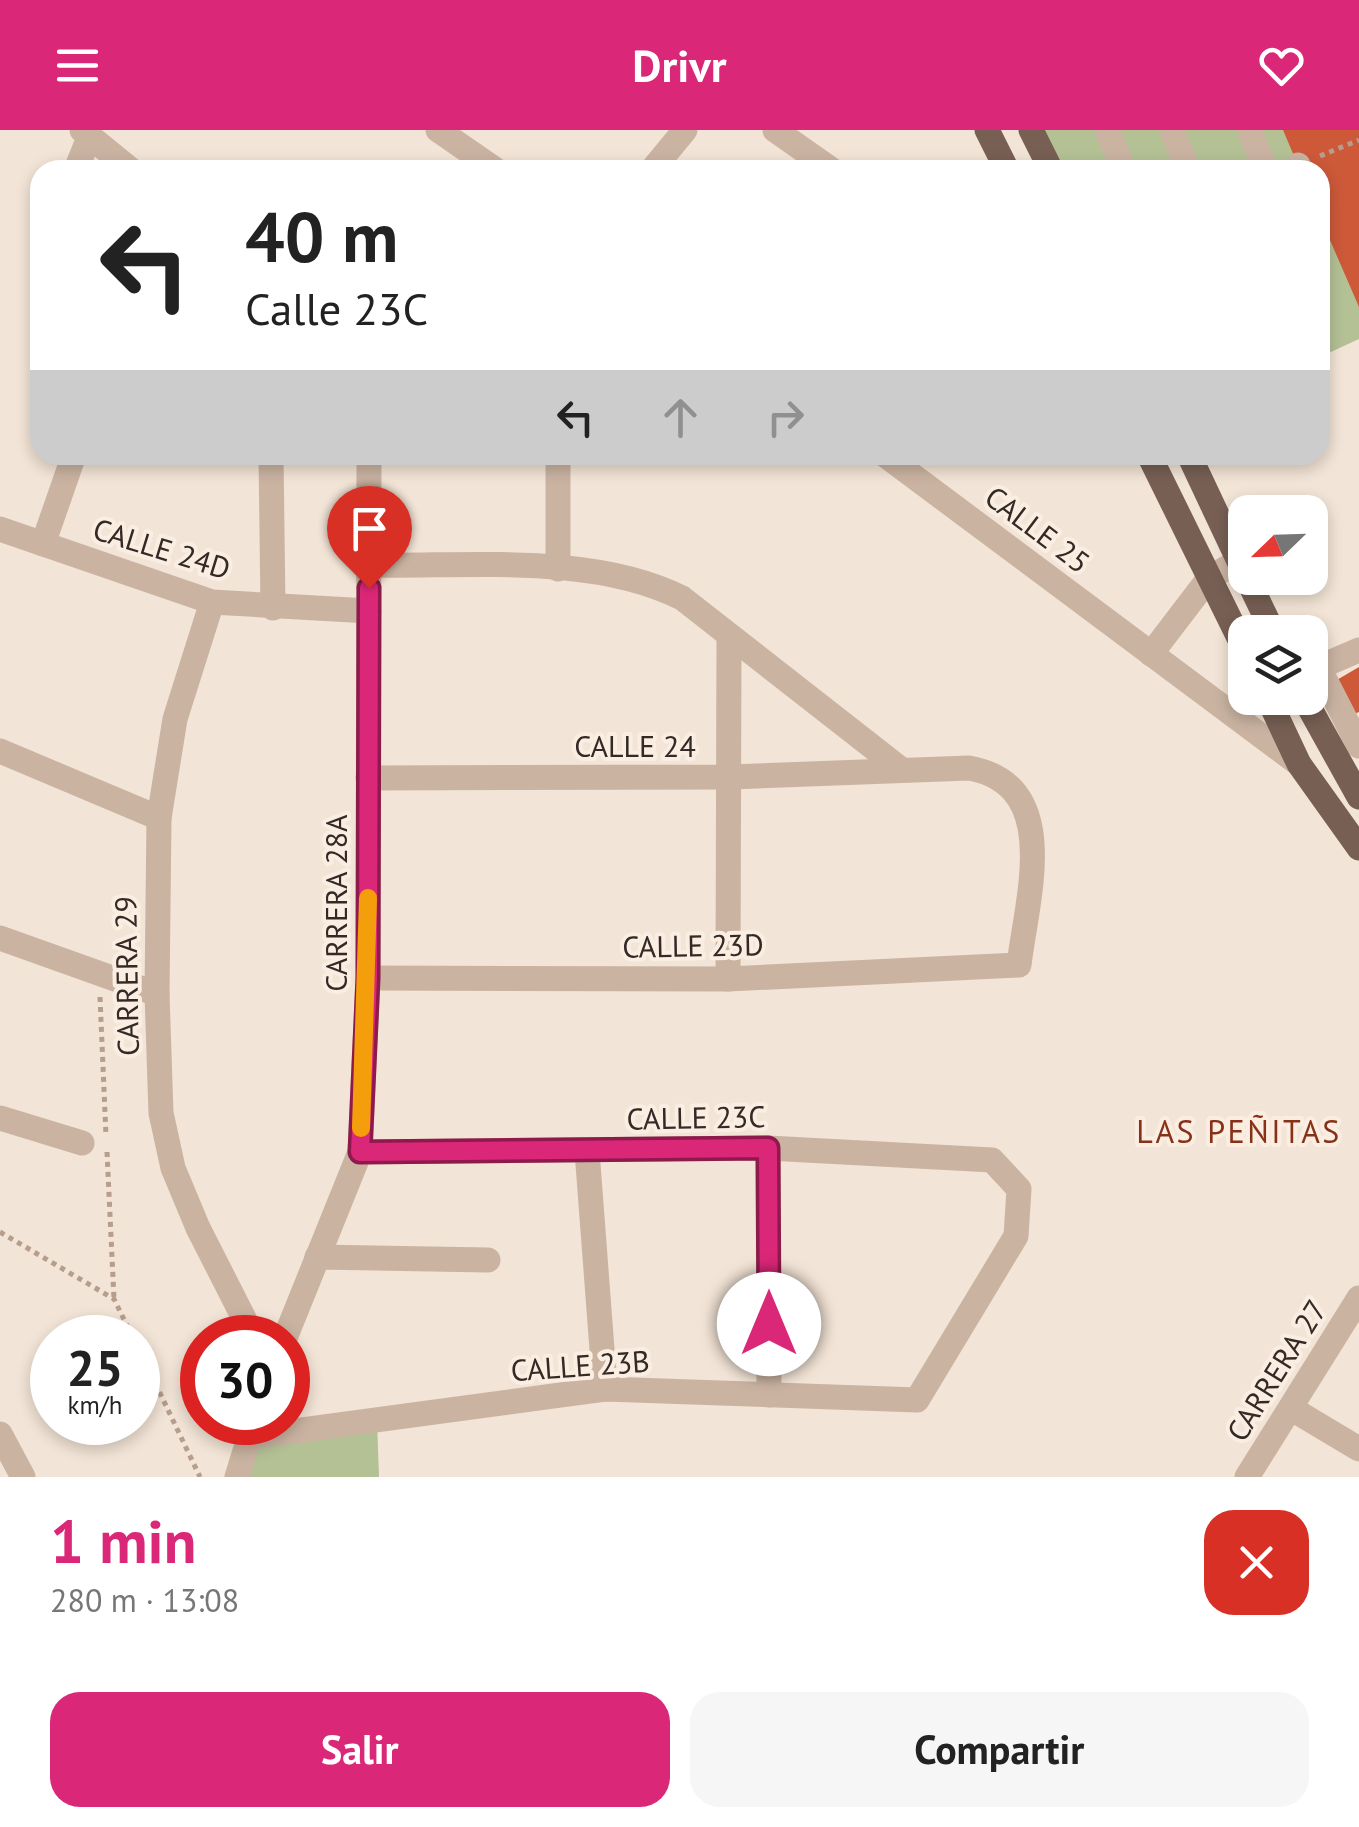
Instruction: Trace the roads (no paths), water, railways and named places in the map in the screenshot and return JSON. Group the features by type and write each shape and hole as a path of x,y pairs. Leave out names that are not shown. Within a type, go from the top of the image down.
{"main road":[{"path":"987,130 1002,160"},
{"path":"1031,130 1047,160"},
{"path":"1154,465 1228,616"},
{"path":"1195,465 1228,537"},
{"path":"1276,715 1299,764 1359,848"},
{"path":"1312,715 1337,765 1359,797"}],"street":[{"path":"438,130 482,160"},
{"path":"660,160 685,130"},
{"path":"775,130 818,160"},
{"path":"1107,130 1120,160"},
{"path":"1172,130 1178,160"},
{"path":"1249,130 1262,160"},
{"path":"79,160 86,132 119,160"},
{"path":"43,544 71,465"},
{"path":"271,465 273,608"},
{"name":"CARRERA 28A","path":"294,1315 360,1152 368,978 369,465"},
{"path":"558,465 558,569"},
{"name":"CALLE 25","path":"899,465 1299,764"},
{"name":"CALLE 24D","path":"0,529 212,602 369,612"},
{"path":"369,564 614,572 648,581 682,598 902,770"},
{"path":"1151,654 1209,578 1228,574"},
{"name":"CARRERA 29","path":"212,602 174,719 159,818 156,994 161,1113 174,1168 243,1315"},
{"path":"728,979 729,636"},
{"path":"1328,663 1359,650"},
{"path":"1328,693 1359,747 1337,765"},
{"path":"0,750 159,818"},
{"name":"CALLE 24","path":"368,778 730,777 969,768 996,773 1013,785 1028,815 1034,846 1019,965"},
{"path":"0,938 156,994"},
{"name":"CALLE 23D","path":"368,978 728,979 1019,965"},
{"path":"0,1118 82,1143"},
{"path":"768,1148 769,1395"},
{"name":"CALLE 23C","path":"360,1152 768,1148 992,1160 1019,1189 1016,1236 917,1400"},
{"path":"587,1151 605,1389"},
{"path":"318,1257 488,1260"},
{"name":"CARRERA 27","path":"1248,1477 1359,1298"},
{"name":"CALLE 23B","path":"310,1423 605,1389 917,1400"},
{"path":"1292,1408 1359,1449"},
{"path":"0,1436 23,1477"},
{"path":"237,1477 247,1445"}],"district":[{"name":"LAS PEÑITAS","path":"1239,1131"}]}
